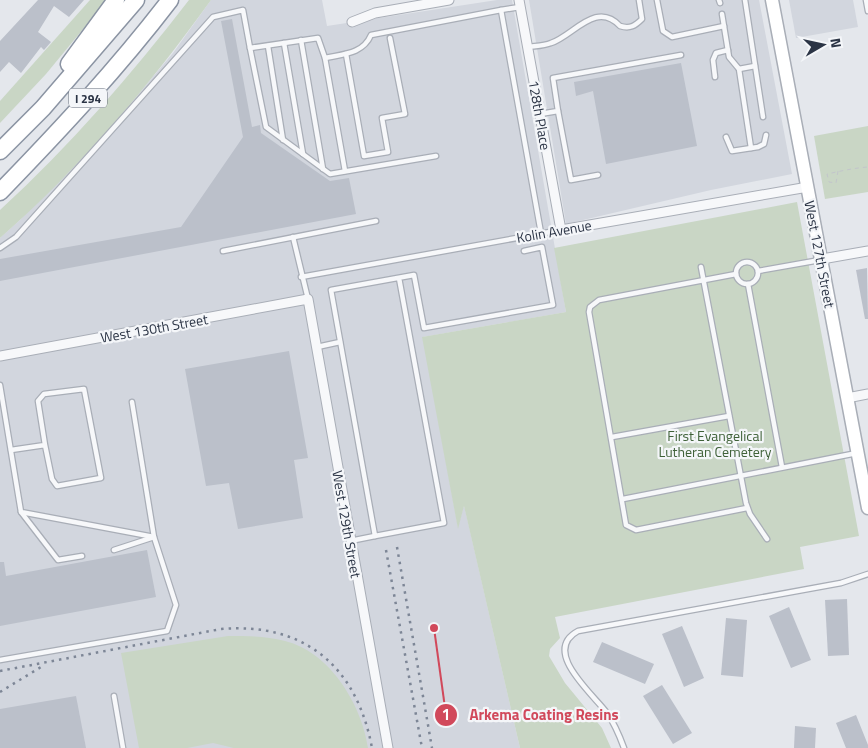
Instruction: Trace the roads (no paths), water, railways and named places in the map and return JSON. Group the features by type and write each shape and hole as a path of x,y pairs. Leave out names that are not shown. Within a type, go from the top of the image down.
{"highway":[{"path":"24,125 116,0"},
{"name":"I 294","path":"0,151 43,108 136,0"},
{"name":"I 294","path":"0,192 139,41 170,0"}],"main road":[{"name":"West 127th Street","path":"772,0 868,508"}],"street":[{"path":"352,22 375,13 449,0"},
{"name":"128th Place","path":"520,3 561,230"},
{"name":"Kolin Avenue","path":"561,230 808,187"},
{"path":"822,260 868,251"},
{"name":"West 129th Street","path":"308,300 388,748"},
{"name":"West 130th Street","path":"0,356 308,300"},
{"path":"847,398 868,394"}],"lane":[{"path":"528,47 552,43 588,17 614,17 620,26 628,28 637,24 642,19 639,0"},
{"path":"657,0 663,30 672,37 724,26"},
{"path":"745,0 763,118"},
{"path":"866,0 868,11"},
{"path":"325,58 346,54 364,47 371,35 502,10 520,3"},
{"path":"0,248 16,237 213,17 243,10 266,127 283,140 330,174 436,156"},
{"path":"502,10 540,233"},
{"path":"741,16 747,15"},
{"path":"730,18 722,17 729,57 739,69 751,148"},
{"path":"745,37 751,37"},
{"path":"250,48 318,38 325,58 345,171"},
{"path":"346,54 364,156 388,152 382,118 405,114 390,38"},
{"path":"727,40 734,39"},
{"path":"301,40 323,169"},
{"path":"284,43 303,154"},
{"path":"268,46 283,140"},
{"path":"716,77 714,56 716,53 728,50"},
{"path":"598,175 570,180 553,78 681,55"},
{"path":"739,69 755,66"},
{"path":"540,114 558,111"},
{"path":"726,137 732,151 764,144 766,135"},
{"path":"224,251 376,221"},
{"name":"Kolin Avenue","path":"301,276 561,230"},
{"path":"293,237 308,300"},
{"path":"375,536 331,290 414,275 424,328 553,306 542,247 524,251"},
{"path":"758,271 822,260"},
{"path":"747,262 754,264 758,271 756,280 748,284 742,282 736,274 738,267 747,262"},
{"path":"701,267 747,508 767,539"},
{"path":"736,274 599,300 590,307 625,521 629,527 636,530 747,508"},
{"path":"350,541 444,523 399,278"},
{"path":"748,284 782,467"},
{"path":"315,347 340,342"},
{"path":"0,388 21,512 58,560 82,556"},
{"path":"84,389 101,478 57,486 52,479 46,445 38,401 40,397 44,394 84,389"},
{"path":"0,660 167,631 176,605 154,537 132,402"},
{"path":"612,437 729,416"},
{"path":"11,450 46,445"},
{"path":"622,499 858,453"},
{"path":"21,512 154,537"},
{"path":"114,550 154,537"},
{"path":"624,748 608,714 577,678 565,658 564,643 571,635 578,631 841,583 868,574"},
{"path":"114,696 123,748"}],"railway":[{"path":"397,547 432,748"},
{"path":"386,550 422,748"},
{"path":"0,671 221,629 251,629 278,633 302,642 322,656 340,673 354,694 365,719 372,748"},
{"path":"0,692 41,667"}],"place":[{"name":"Arkema Coating Resins","path":"434,628"}],"park label":[{"name":"First Evangelical Lutheran Cemetery","path":"715,444"}]}
